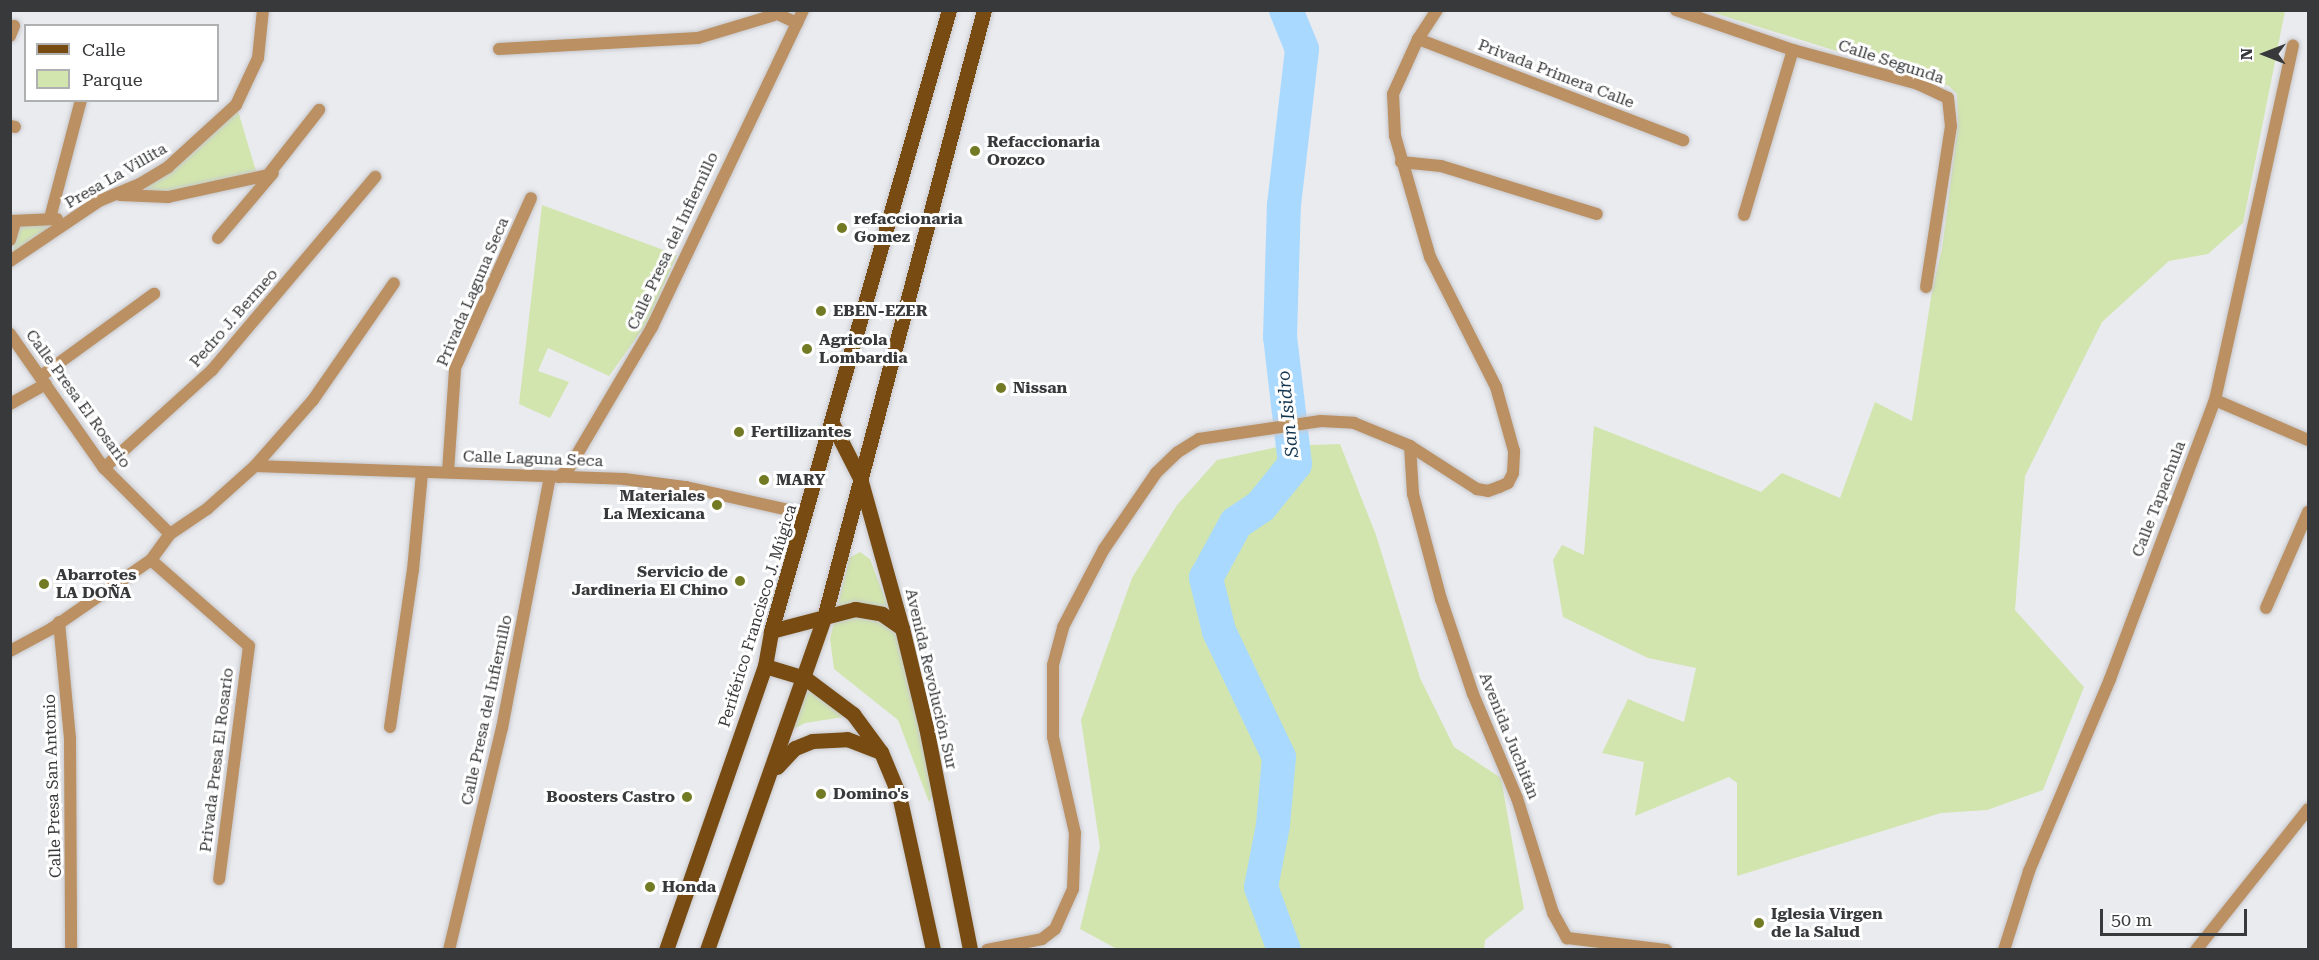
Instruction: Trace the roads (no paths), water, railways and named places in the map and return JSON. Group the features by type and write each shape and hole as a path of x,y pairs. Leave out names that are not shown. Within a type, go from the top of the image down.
{"main road":[{"name":"Periférico Francisco J. Múgica","path":"666,950 765,666 771,631 833,425 949,10"},
{"path":"707,950 767,786 824,618 984,10"},
{"name":"Avenida Revolución Sur","path":"833,425 860,478 902,628 926,727 970,950"},
{"path":"771,631 855,609 882,614 902,628"},
{"path":"765,666 805,678 853,714 881,752 899,795 933,950"},
{"path":"767,786 781,759 812,741 847,739 881,752"}],"street":[{"name":"Presa La Villita","path":"10,261 110,195 140,184 168,167 236,105 258,58 263,10"},
{"name":"Calle Presa del Infiernillo","path":"449,950 502,728 555,477 569,468 652,327 803,10"},
{"path":"987,950 1042,939 1055,929 1073,889 1075,833 1053,737 1051,708 1053,665 1063,627 1104,549 1156,473 1199,439 1321,421 1354,423 1410,446 1477,489 1488,491 1508,483 1513,473 1514,451 1496,387 1442,286 1401,162 1393,94 1418,39 1437,10"},
{"name":"Calle Segunda","path":"1676,10 1793,50 1918,84 1948,98 1951,126 1926,287"},
{"path":"499,49 698,38 771,13 797,23"},
{"name":"Privada Primera Calle","path":"1418,39 1683,140"},
{"name":"Calle Tapachula","path":"2004,950 2029,871 2110,679 2214,400 2293,45"},
{"path":"1744,215 1793,50"},
{"path":"50,218 80,102"},
{"path":"218,238 274,172 319,110"},
{"path":"1401,162 1441,166 1597,214"},
{"path":"110,195 168,197 274,172"},
{"name":"Pedro J. Bermeo","path":"104,468 212,370 375,177"},
{"name":"Privada Laguna Seca","path":"448,472 455,368 531,198"},
{"path":"10,240 13,221 50,218 68,223"},
{"path":"10,651 59,622 151,560 170,534 207,509 255,466 313,400 394,284"},
{"path":"10,405 154,294"},
{"name":"Calle Presa El Rosario","path":"10,334 104,468 170,534"},
{"path":"2214,400 2308,440"},
{"name":"Avenida Juchitán","path":"1410,446 1413,494 1441,599 1473,694 1517,798 1553,913 1566,944 1666,950"},
{"name":"Calle Laguna Seca","path":"255,466 624,479 687,487 807,514"},
{"path":"390,727 413,570 422,473"},
{"path":"2266,608 2308,512"},
{"name":"Privada Presa El Rosario","path":"151,560 249,646 219,879"},
{"name":"Calle Presa San Antonio","path":"59,622 70,738 71,950"},
{"path":"2196,950 2308,809"}],"waterway":[{"name":"San Isidro","path":"1284,950 1261,887 1273,825 1279,757 1219,631 1206,578 1236,523 1261,506 1295,464 1280,337 1284,205 1302,49 1286,10"}],"place":[{"name":"Refaccionaria Orozco","path":"975,151"},
{"name":"refaccionaria Gomez","path":"842,228"},
{"name":"EBEN-EZER","path":"821,311"},
{"name":"Agricola Lombardia","path":"807,349"},
{"name":"Nissan","path":"1001,388"},
{"name":"Fertilizantes","path":"739,432"},
{"name":"MARY","path":"764,480"},
{"name":"Materiales La Mexicana","path":"717,505"},
{"name":"Servicio de Jardineria El Chino","path":"740,581"},
{"name":"Abarrotes LA DOÑA","path":"44,584"},
{"name":"Domino's","path":"821,794"},
{"name":"Boosters Castro","path":"687,797"},
{"name":"Honda","path":"650,887"},
{"name":"Iglesia Virgen de la Salud","path":"1759,923"}]}
